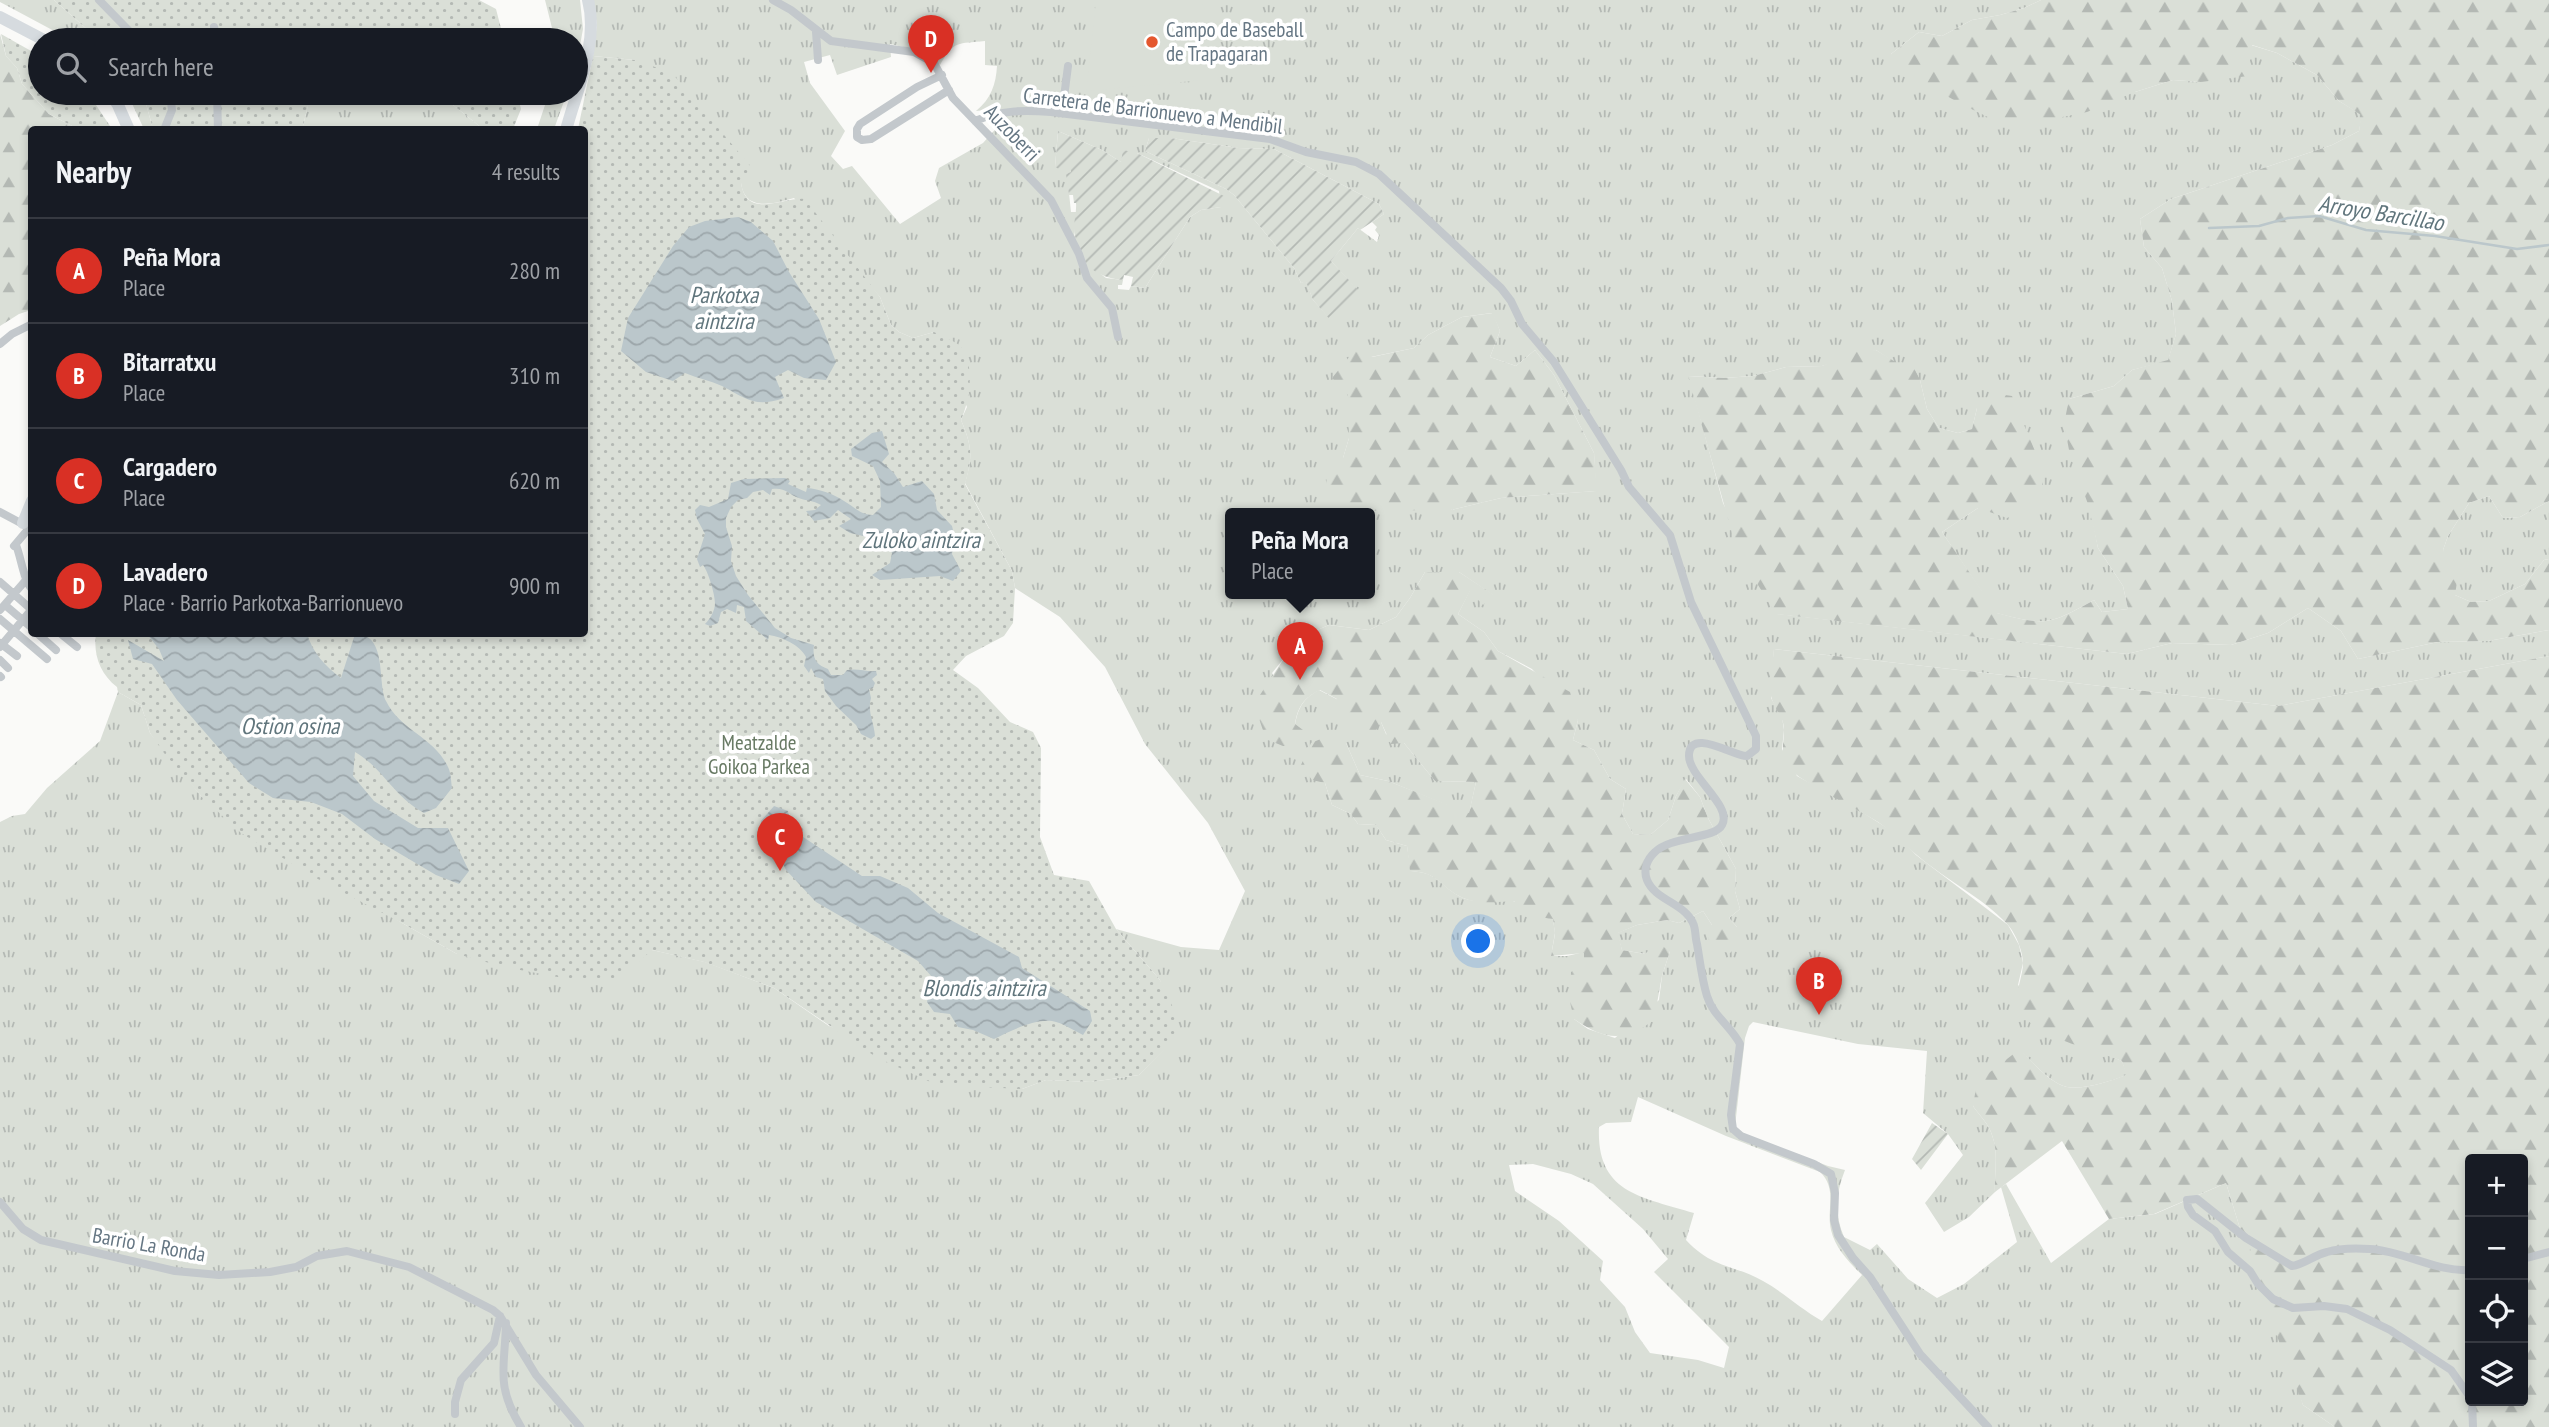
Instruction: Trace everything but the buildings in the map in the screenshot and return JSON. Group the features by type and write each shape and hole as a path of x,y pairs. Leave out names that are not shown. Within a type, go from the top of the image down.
{"street":[{"path":"99,0 126,28"},
{"path":"587,0 591,31 588,43"},
{"name":"Auzoberri","path":"773,0 791,10 831,41 914,52 934,63 953,98 1056,206 1079,254 1087,278 1112,309 1118,337"},
{"path":"0,17 28,32"},
{"path":"816,32 818,60"},
{"path":"1062,113 1068,66"},
{"path":"942,75 860,124 857,137 862,140 871,139 949,90"},
{"path":"118,105 127,126"},
{"path":"166,126 171,105"},
{"path":"217,105 218,126"},
{"path":"565,126 572,105"},
{"name":"Carretera de Barrionuevo a Mendibil","path":"975,121 993,113 1015,110 1062,113 1269,139 1306,152 1356,162 1367,167 1398,191 1502,288 1522,324 1549,355 1629,487 1670,536 1691,602 1756,736 1756,749 1747,756 1737,756 1711,743 1699,743 1692,747 1689,753 1690,762 1722,810 1722,826 1717,831 1702,836 1665,843 1647,860 1645,871 1647,881 1653,889 1686,914 1693,924 1706,995 1712,1008 1736,1035 1740,1044 1731,1115 1733,1129 1741,1136 1814,1164 1831,1174 1835,1193 1834,1220 1838,1235 1870,1277 1920,1354 1988,1427"},
{"path":"0,344 28,326"},
{"path":"0,512 28,526 15,545 26,570 28,583"},
{"path":"26,580 2,608 28,625"},
{"path":"0,582 28,606"},
{"path":"17,656 1,645 28,613"},
{"path":"0,620 47,659"},
{"path":"41,637 56,650"},
{"path":"65,637 77,647"},
{"path":"0,660 8,668"},
{"path":"2465,1270 2449,1270 2388,1251 2372,1249 2326,1252 2300,1265 2292,1265 2237,1232 2197,1199 2187,1200 2193,1214 2215,1231 2228,1251 2250,1271 2273,1299 2293,1308 2324,1306 2347,1309 2390,1330 2451,1370 2465,1390"},
{"name":"Barrio La Ronda","path":"0,1202 23,1229 41,1240 175,1271 219,1275 270,1272 296,1267 317,1256 335,1251 346,1251 409,1267 493,1310 503,1320 536,1375 580,1427"},
{"path":"2528,1258 2549,1252"},
{"path":"455,1414 461,1380 494,1343 503,1320"},
{"path":"503,1320 503,1387 509,1407 521,1427"},
{"path":"2472,1406 2473,1427"}],"green space":[{"path":"54,0 86,28 49,28 0,2"},
{"path":"54,0 479,0 496,9 501,28 86,28"},
{"path":"545,0 580,0 583,28 552,28"},
{"path":"592,0 2041,0 2000,15 1972,20 1942,36 1919,32 1891,54 2135,92 2173,80 2201,82 2251,45 2277,53 2317,75 2339,101 2362,115 2359,131 2332,145 2171,199 2140,219 2144,247 2162,268 2172,301 2176,334 2168,361 2132,370 2114,386 2069,399 2098,548 2123,586 2128,609 2102,612 2094,600 2047,621 2026,620 1996,613 1942,532 1978,508 1977,408 1972,429 1958,433 1939,428 1927,409 1920,380 1876,350 1822,366 1786,367 1753,376 1689,376 1723,503 1777,614 2127,654 2172,643 2231,645 2268,633 2308,608 2341,631 2358,659 2438,642 2488,641 2549,630 2549,656 2278,706 1774,649 1771,698 1782,717 1782,749 1797,776 1895,833 1916,855 2008,925 2019,945 2023,963 2018,985 2096,1050 2122,1061 2127,1075 2089,1086 2067,1087 2048,1077 2020,1050 1973,1106 1989,1127 1994,1142 1995,1192 1969,1217 1944,1232 1925,1203 1963,1155 1948,1134 1923,1113 1927,1051 1858,1044 1753,1022 1745,1038 1735,1126 1744,1134 1845,1170 1837,1203 1844,1237 1870,1250 1877,1244 1908,1279 1937,1298 1964,1284 2017,1242 2001,1187 2006,1184 2051,1263 2109,1219 2155,1214 2226,1183 2242,1235 2254,1240 2303,1405 2335,1427 0,1427 0,822 25,814 47,788 100,741 118,692 141,705 150,733 202,797 402,923 457,954 652,950 705,962 774,988 829,1026 1022,1089 1046,1080 1091,1082 1139,1075 1175,1038 1160,980 1116,929 1181,947 1219,950 1245,891 1208,823 1145,744 1105,667 1060,617 1015,588 1012,571 965,483 970,451 961,420 967,407 934,332 913,338 891,325 880,297 794,198 761,204 748,198 741,183 635,60 593,56 597,24","holes":["985,41 985,65 997,66 992,91 976,111 996,109 1001,123 983,143 939,168 935,181 941,198 900,224 852,166 843,169 831,156 845,131 810,83 804,62 830,55 837,75 891,57 890,44 921,51 940,65 953,47","1058,131 1102,150 1121,162 1137,153 1219,191 1221,207 1201,210 1190,217 1145,288 1131,286 1129,290 1118,289 1123,280 1106,278 1085,262 1074,235 1077,212 1071,212 1067,174 1072,172 1071,169 1055,167","1149,138 1171,138 1238,148 1274,149 1379,204 1384,214 1372,222 1377,227 1377,242 1358,228 1331,261 1362,295 1332,321 1313,300 1306,281 1301,283 1294,268 1234,195 1145,151","1492,313 1500,331 1490,357 1516,366 1535,350 1554,375 1594,453 1596,491 1501,498 1451,510 1332,458 1343,458 1349,438 1349,395 1359,346 1371,357 1414,348 1428,335 1462,317","1425,572 1459,572 1493,595 1470,590 1458,614 1484,632 1498,651 1532,669 1578,720 1573,740 1594,750 1610,779 1626,789 1622,814 1633,834 1650,835 1668,820 1676,796 1686,779 1700,797 1708,818 1736,869 1735,891 1740,909 1729,918 1737,927 1712,925 1703,911 1679,923 1667,920 1637,925 1617,933 1622,950 1645,954 1670,951 1662,976 1659,1000 1615,1038 1588,1029 1574,1019 1585,964 1584,952 1551,956 1555,933 1553,919 1541,916 1513,901 1479,901 1459,896 1433,877 1411,871 1407,846 1386,840 1376,825 1358,824 1351,814 1332,805 1325,783 1346,743 1360,775 1388,781 1469,814 1476,782 1435,781 1404,743 1386,734 1381,722 1319,690 1302,704 1295,725 1272,673 1285,657 1279,640 1303,636 1329,625 1369,630 1396,617","1638,1097 1726,1136 1820,1172 1829,1185 1833,1237 1843,1254 1862,1275 1822,1321 1763,1281 1705,1256 1686,1240 1694,1213 1626,1189 1614,1179 1605,1166 1600,1149 1599,1127 1606,1123 1631,1122","1533,1164 1571,1174 1593,1184 1643,1229 1668,1259 1654,1272 1729,1347 1724,1368 1698,1360 1650,1353 1635,1332 1625,1307 1600,1280 1603,1261 1559,1221 1515,1191 1509,1165"]},
{"name":"Campo de Baseball de Trapagaran","path":"1096,0 1201,0 1212,40 1211,60 1204,80 1086,91"},
{"path":"2041,0 2549,0 2549,501 2520,517 2503,518 2489,496 2469,503 2448,536 2443,550 2458,575 2455,595 2471,602 2489,601 2525,584 2544,560 2549,559 2549,630 2488,641 2438,642 2358,659 2341,631 2308,608 2268,633 2231,645 2172,643 2127,654 1776,614 1737,551 1688,376 1753,376 1786,367 1822,366 1857,351 1876,350 1897,363 1912,363 1920,380 1927,409 1939,428 1958,433 1972,429 1977,408 1991,393 2012,396 2045,475 2039,495 2027,510 2007,518 1978,508 1942,532 1997,613 2026,620 2047,621 2094,600 2102,612 2128,609 2123,586 2098,548 2088,504 2070,455 2064,424 2069,399 2114,386 2132,370 2168,360 2176,334 2172,301 2162,268 2144,247 2140,219 2171,199 2332,145 2359,131 2361,115 2339,101 2317,75 2277,53 2252,45 2248,76 2201,82 2173,80 2087,112 2024,125 1992,119 1961,104 1901,70 1891,54 1919,32 1942,36 1972,20 2000,15"},
{"path":"0,34 6,56 17,68 22,84 28,91 28,105 41,105 49,114 72,126 28,126 28,311 0,326"},
{"path":"1,34 28,49 28,91 22,84 17,68 6,56"},
{"name":"Meatzalde Goikoa Parkea","path":"593,56 635,60 672,73 751,167 741,183 750,201 767,204 805,199 880,297 891,325 913,338 934,332 959,345 964,353 970,382 961,420 970,451 965,484 1012,571 1015,588 1013,623 1004,636 966,656 953,670 978,688 1010,722 1033,732 1041,748 1040,837 1054,875 1089,881 1116,929 1160,980 1176,1014 1176,1038 1139,1075 1091,1082 1046,1080 1022,1089 937,1085 876,1057 774,988 704,962 652,950 620,978 574,980 504,967 457,954 323,882 241,833 202,797 164,753 150,733 141,705 118,692 117,687 102,670 97,656 96,637 588,637 588,126 579,126 583,105 588,105 588,80"},
{"path":"41,105 96,105 110,126 72,126 49,114"},
{"path":"133,105 146,105 152,126 143,126"},
{"path":"146,105 308,105 303,126 152,126"},
{"path":"308,105 453,105 479,126 303,126"},
{"path":"453,105 520,105 514,126 479,126"},
{"path":"545,105 563,105 555,126 538,126"},
{"path":"1058,131 1102,150 1121,162 1123,150 1137,153 1226,197 1221,207 1201,210 1190,217 1145,288 1131,286 1133,277 1124,275 1123,280 1104,276 1090,268 1077,246 1074,232 1076,203 1073,195 1069,195 1066,174 1071,172 1071,169 1055,167"},
{"path":"1149,138 1171,138 1238,148 1274,149 1379,204 1384,214 1360,230 1358,228 1331,261 1363,295 1332,322 1313,300 1306,282 1301,283 1294,268 1234,195 1145,151"},
{"path":"1493,313 1500,331 1490,357 1516,366 1535,350 1554,375 1594,453 1597,491 1501,498 1451,510 1375,511 1375,508 1324,506 1327,475 1332,458 1343,458 1349,438 1348,395 1332,378 1359,345 1372,357 1414,348 1428,335 1462,317"},
{"path":"2489,496 2503,518 2520,517 2549,501 2549,559 2544,560 2525,584 2489,601 2471,602 2455,595 2443,550 2448,536 2469,503"},
{"path":"1425,572 1459,572 1494,595 1483,605 1470,591 1458,614 1484,632 1498,651 1570,692 1578,720 1573,740 1594,750 1610,779 1626,789 1622,814 1633,834 1650,835 1668,820 1685,779 1700,797 1708,818 1736,869 1735,891 1740,909 1729,918 1737,927 1742,942 1730,953 1713,950 1707,934 1712,925 1703,911 1679,923 1667,920 1637,925 1618,933 1622,950 1645,954 1657,942 1670,951 1662,976 1654,1020 1633,1033 1605,1035 1574,1019 1570,1002 1571,972 1584,964 1584,953 1551,956 1555,934 1553,919 1532,913 1514,901 1486,902 1465,899 1433,877 1410,871 1407,846 1386,840 1376,825 1358,824 1351,814 1332,805 1325,783 1312,780 1301,765 1311,743 1328,736 1346,743 1360,775 1388,781 1469,813 1476,782 1435,781 1404,743 1391,744 1381,722 1373,735 1358,734 1339,717 1337,699 1320,690 1303,703 1298,712 1295,724 1307,733 1300,746 1283,746 1266,739 1254,704 1285,657 1279,640 1303,636 1329,625 1369,630 1396,617"},
{"path":"1774,649 2278,706 2549,656 2549,1427 2335,1427 2303,1405 2248,1259 2253,1240 2242,1235 2226,1183 2154,1214 2109,1219 2062,1141 1995,1192 1994,1142 1989,1127 1973,1106 1977,1082 2020,1049 2048,1077 2061,1085 2074,1088 2126,1075 2122,1061 2054,1037 2030,1022 2022,1014 2018,1002 2023,969 2022,953 2007,924 1883,826 1802,779 1787,766 1783,753 1784,725 1772,701 1770,678"},
{"path":"1932,1123 1948,1134 1921,1170 1912,1159"}],"water":[{"name":"Parkotxa aintzira","path":"738,217 751,222 773,241 819,319 836,362 826,380 804,378 788,370 775,377 784,398 774,401 751,401 718,384 685,373 673,381 646,372 621,351 628,318 673,246 689,227 705,221"},
{"name":"Zuloko aintzira","path":"882,431 889,454 882,462 894,473 903,487 922,481 934,494 937,510 952,526 955,538 952,554 961,571 953,581 940,576 880,580 872,575 890,563 892,553 885,541 850,533 839,526 851,519 838,510 830,518 814,521 806,511 815,510 821,505 780,489 772,489 770,495 763,490 753,492 747,498 738,500 726,518 732,546 731,561 736,576 775,628 791,638 814,645 816,660 828,669 831,675 843,675 847,670 876,671 877,675 872,679 875,683 873,688 869,689 875,736 871,739 861,734 856,725 836,706 825,691 823,679 816,677 811,668 809,673 804,666 806,657 800,649 774,636 769,635 768,640 746,621 744,607 737,605 736,613 727,609 721,612 718,623 710,626 705,624 713,612 715,599 707,572 703,565 700,567 697,559 705,534 695,510 700,505 709,507 728,499 731,483 744,479 785,478 790,481 788,484 806,492 807,488 826,492 861,512 873,515 881,507 880,481 873,466 852,456 851,449 872,433"},
{"name":"Ostion osina","path":"149,637 308,637 320,659 341,678 354,637 366,637 377,650 386,701 400,719 442,757 449,769 452,788 436,808 424,813 404,799 373,766 355,752 353,776 374,801 418,828 448,828 469,871 459,884 436,875 375,839 342,814 311,802 273,798 249,783 177,700 152,664 133,659 128,640 164,661"},
{"name":"Blondis aintzira","path":"774,806 788,811 790,823 797,833 862,876 880,876 908,888 938,913 1019,957 1022,968 1090,1011 1092,1021 1083,1035 1060,1023 1045,1021 1022,1026 994,1039 958,1027 950,1014 934,1012 927,1002 932,977 918,961 816,902 786,870 770,838 761,829 761,821"}],"waterway":[{"name":"Arroyo Barcillao","path":"2209,228 2259,226 2288,218 2319,216 2366,230 2435,236 2517,249 2549,245"}],"place":[{"name":"Campo de Baseball de Trapagaran","path":"1152,42"},
{"name":"Lavadero","path":"931,73"},
{"name":"Peña Mora","path":"1300,680"},
{"name":"Cargadero","path":"780,871"},
{"name":"Bitarratxu","path":"1819,1015"}]}
